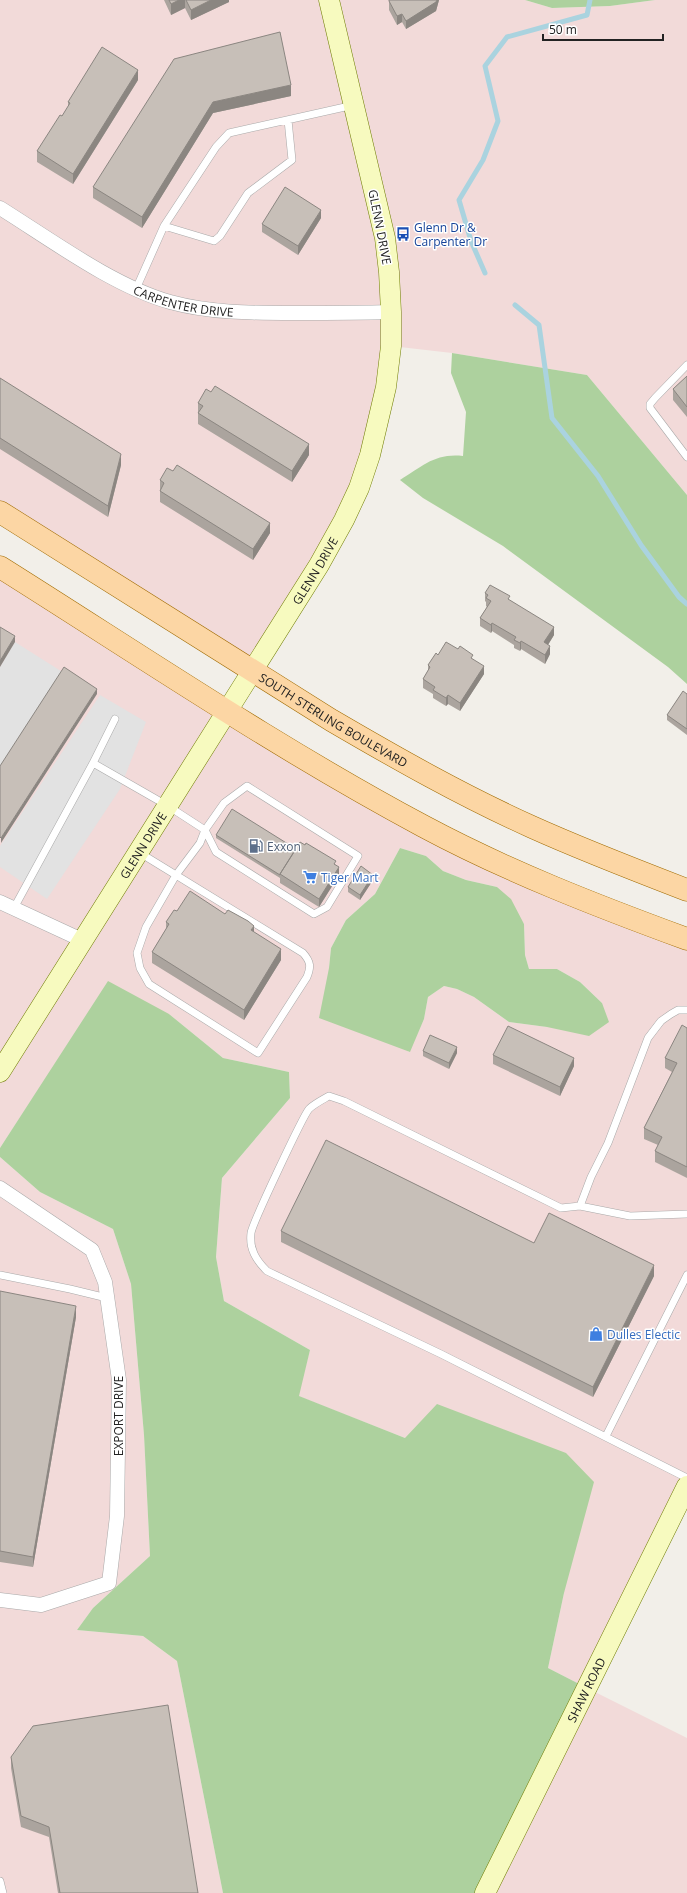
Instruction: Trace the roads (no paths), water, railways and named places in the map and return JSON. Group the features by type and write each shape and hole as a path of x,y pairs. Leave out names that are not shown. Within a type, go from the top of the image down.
{"main road":[{"name":"SOUTH STERLING BOULEVARD","path":"0,512 331,720 437,780 531,826 592,853 687,890"},
{"path":"0,567 227,711 424,826 545,883 624,916 687,939"}],"street":[{"name":"GLENN DRIVE","path":"0,1072 319,564 344,520 359,488 370,455 386,387 391,346 391,312 385,242 329,0"},
{"name":"CARPENTER DRIVE","path":"0,208 108,275 136,289 169,302 211,311 267,313 391,312"},
{"path":"0,902 82,940"},
{"name":"EXPORT DRIVE","path":"0,1188 92,1250 105,1282 119,1380 117,1516 108,1584 41,1605 0,1600"},
{"name":"SHAW ROAD","path":"485,1893 687,1486"}],"lane":[{"path":"136,289 164,226 216,147 229,133 354,105"},
{"path":"164,226 214,241 220,236 248,193 292,160 288,120"},
{"path":"687,366 654,398 650,404 650,408 687,457"},
{"path":"14,908 93,763 115,719"},
{"path":"93,763 168,806 205,830 216,852 314,914 327,907 358,856 247,786 224,803 205,830 200,843 176,875 146,927 137,953 140,968 149,984 258,1053 307,977 310,968 309,960 303,953 176,875 138,852"},
{"path":"580,1206 608,1143 648,1038 661,1021 678,1010 687,1010"},
{"path":"687,1214 630,1216 580,1206 561,1208 344,1101 329,1096 308,1110 253,1225 251,1233 253,1253 267,1271 606,1436 687,1478"},
{"path":"0,1275 107,1298"},
{"path":"606,1436 687,1275"},
{"path":"0,1881 3,1893"}],"waterway":[{"path":"485,273 471,241 459,200 483,160 498,121 485,66 507,37 587,15 590,0"},
{"path":"515,305 539,325 552,418 598,476 641,545 679,597 687,604"}],"place":[{"name":"Glenn Dr & Carpenter Dr","path":"403,234"},
{"name":"Exxon","path":"256,846"},
{"name":"Tiger Mart","path":"310,877"},
{"name":"Dulles Electic","path":"596,1334"}]}
